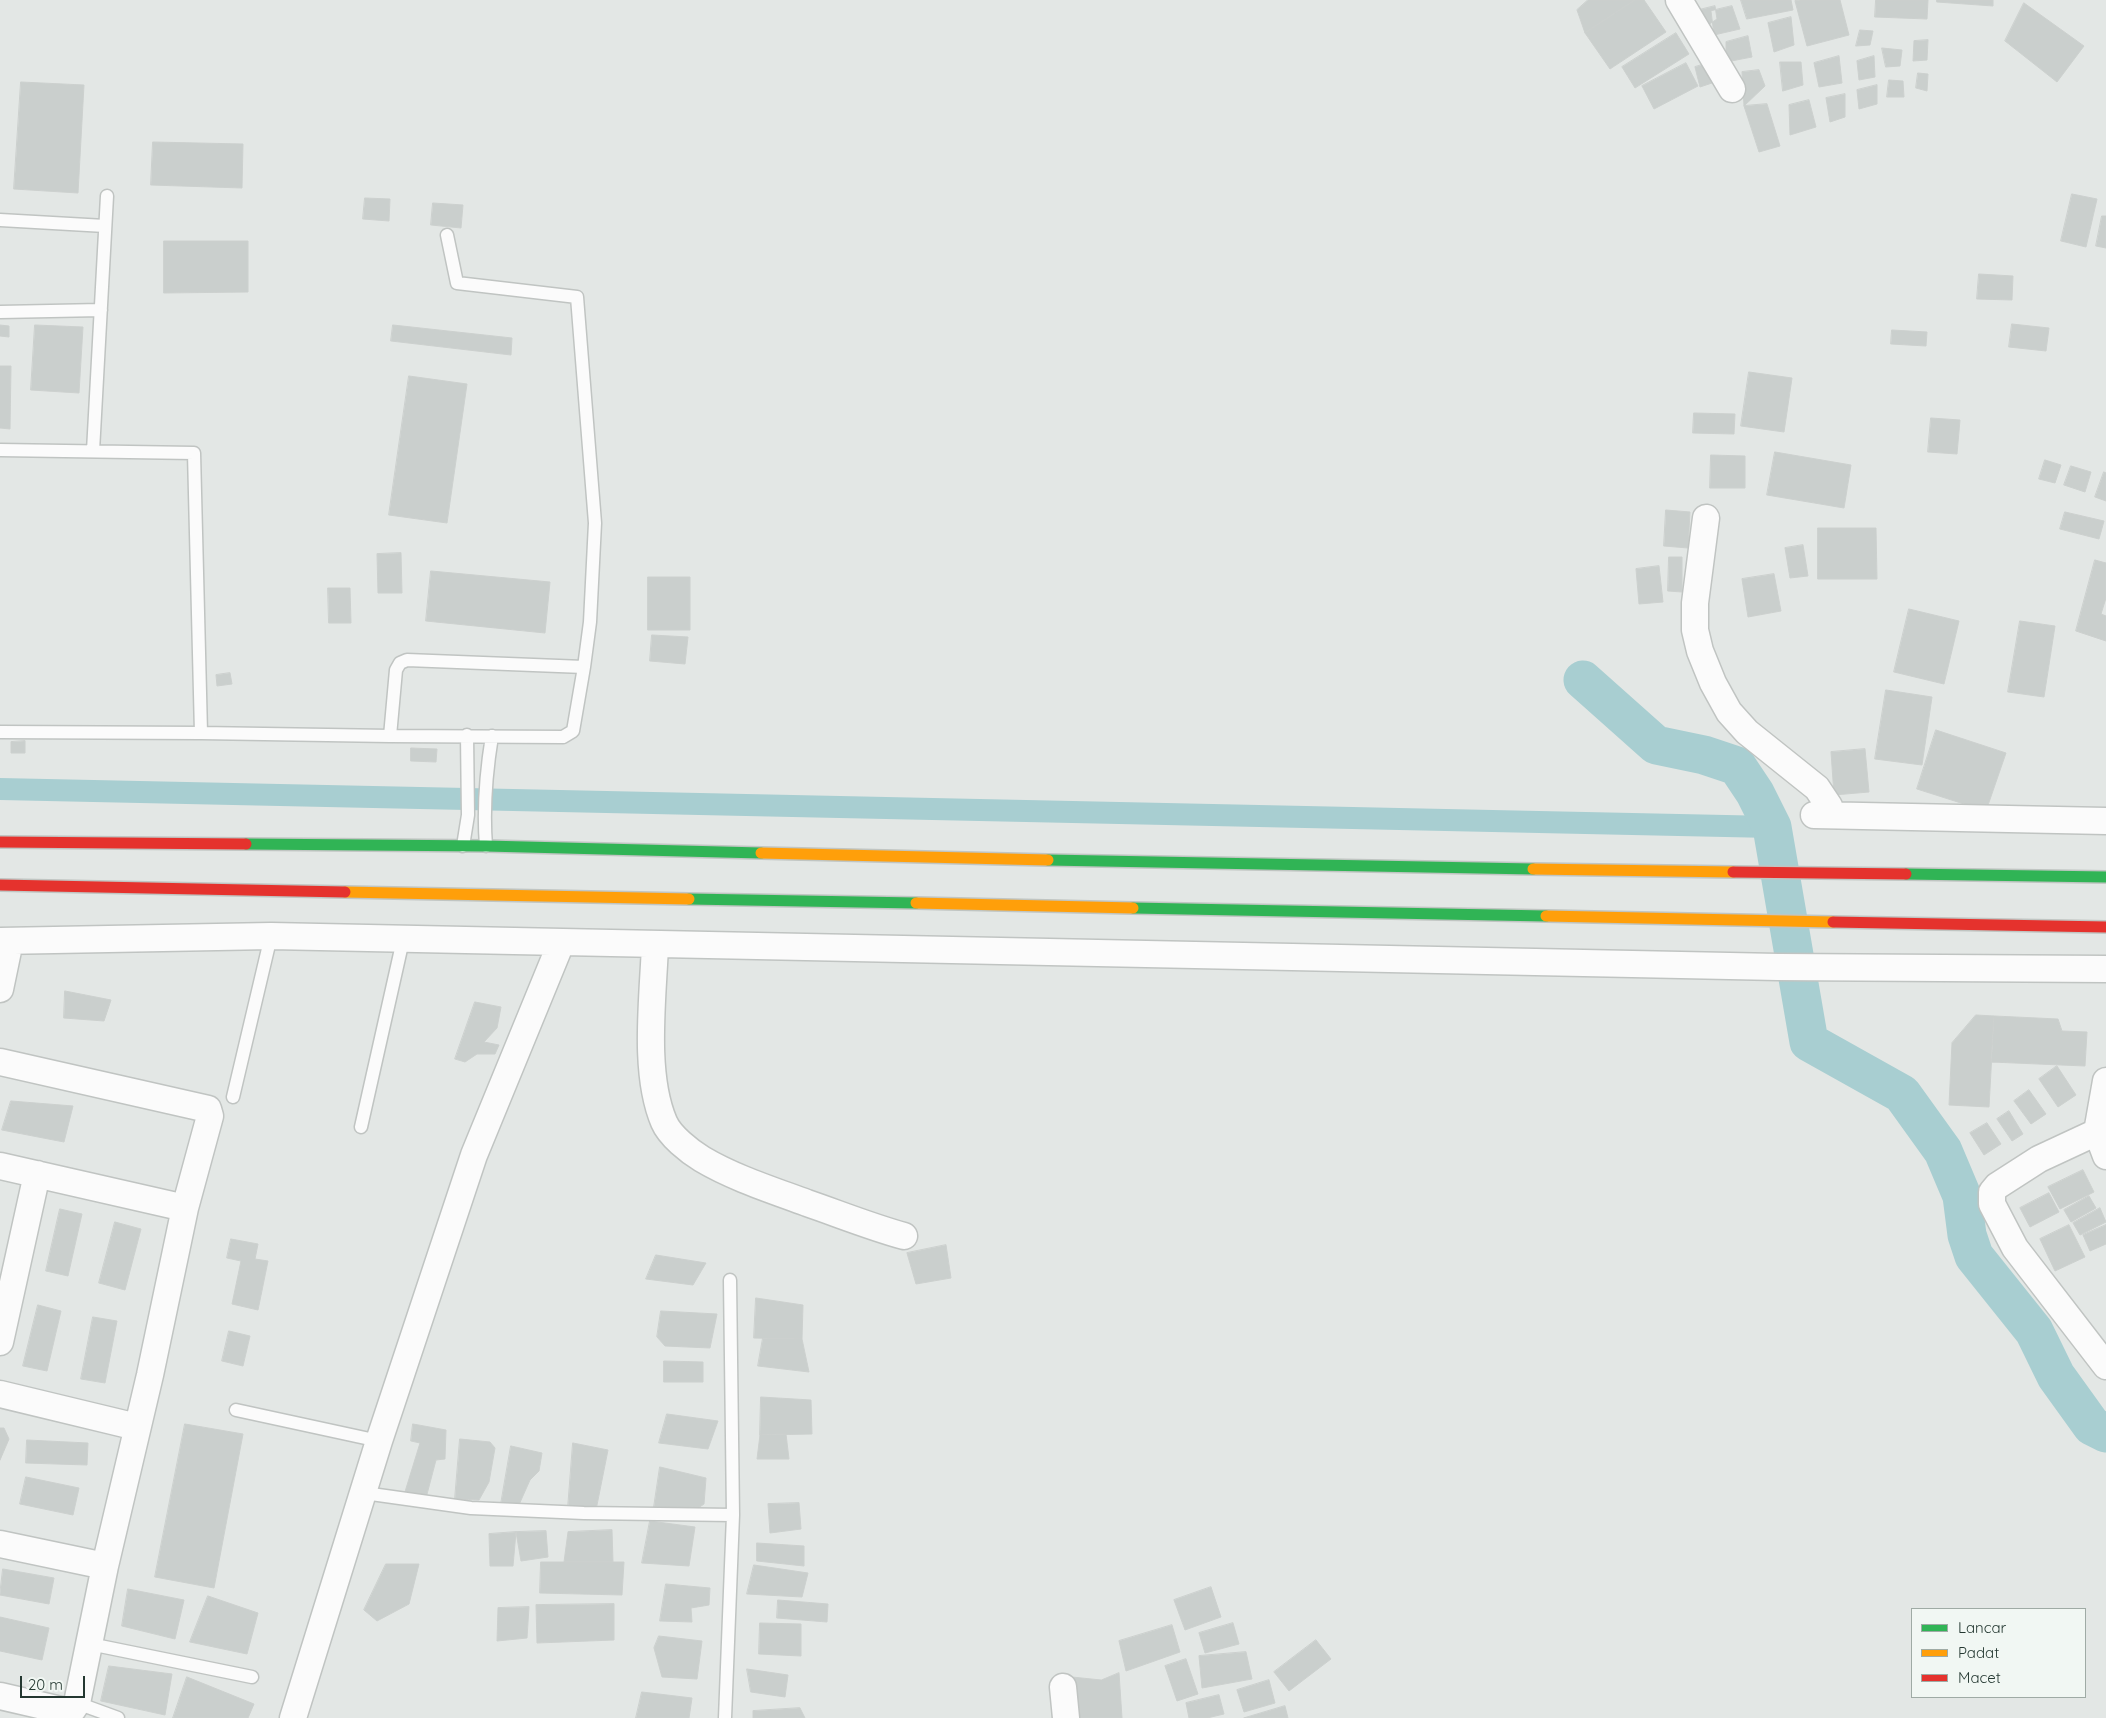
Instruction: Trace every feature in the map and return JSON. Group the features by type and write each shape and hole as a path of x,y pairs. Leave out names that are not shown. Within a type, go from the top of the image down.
{"main road":[{"path":"0,842 486,846 1356,867 2106,877"},
{"path":"0,885 429,892 1766,922 1804,921 2106,927"}],"street":[{"path":"1679,0 1732,89"},
{"path":"1706,518 1695,603 1695,630 1700,651 1713,683 1729,712 1747,732 1817,788 1829,806 1822,815 2106,821"},
{"path":"0,989 5,941 271,936 1778,967 2106,969"},
{"path":"294,1718 379,1441 474,1155 561,943"},
{"path":"655,945 652,1036 654,1089 665,1124 680,1141 702,1158 762,1186 904,1236"},
{"path":"0,1062 208,1109 210,1118 185,1208 77,1703 73,1709 65,1711 0,1696"},
{"path":"2106,1081 2097,1132 2106,1156"},
{"path":"2097,1132 2030,1164 1997,1186 1992,1192 1991,1199 1994,1209 2015,1248 2106,1366"},
{"path":"0,1166 185,1208"},
{"path":"0,1342 37,1174"},
{"path":"0,1394 137,1428"},
{"path":"0,1544 106,1566"},
{"path":"1063,1688 1066,1718"}],"lane":[{"path":"93,451 107,196"},
{"path":"0,220 106,226"},
{"path":"0,732 564,737 572,731 590,622 595,523 577,297 457,283 447,235"},
{"path":"0,312 101,310"},
{"path":"0,450 194,453 201,733"},
{"path":"390,736 396,670 400,663 407,660 584,667"},
{"path":"463,846 468,815 467,735"},
{"path":"486,846 484,818 486,775 492,736"},
{"path":"233,1097 271,936"},
{"path":"361,1127 404,940"},
{"path":"725,1718 733,1516 730,1280"},
{"path":"236,1410 379,1441"},
{"path":"364,1493 471,1508 584,1513 733,1516"},
{"path":"90,1644 252,1676"},
{"path":"77,1703 118,1718"}],"building":[{"path":"1588,0 1635,0 1585,33 1577,10"},
{"path":"1635,0 1644,0 1666,32 1610,69 1585,33"},
{"path":"1741,0 1791,0 1793,10 1747,19"},
{"path":"1840,0 1849,35 1807,46 1795,1"},
{"path":"1876,0 1928,0 1927,19 1875,17"},
{"path":"1937,0 1993,0 1993,6 1937,2"},
{"path":"2024,3 2084,46 2057,82 2005,41"},
{"path":"1715,6 1717,19 1699,31 1695,11"},
{"path":"1732,6 1740,29 1714,35 1711,11"},
{"path":"1791,17 1794,45 1774,52 1768,23"},
{"path":"1860,30 1873,31 1870,45 1856,46"},
{"path":"1676,33 1689,54 1635,88 1622,67"},
{"path":"1748,36 1752,57 1726,62 1726,42"},
{"path":"1928,40 1927,60 1913,61 1914,41"},
{"path":"1882,48 1902,50 1900,66 1886,67"},
{"path":"1839,56 1842,83 1819,87 1814,63"},
{"path":"1874,56 1875,77 1859,80 1857,61"},
{"path":"1712,62 1715,82 1700,87 1695,67"},
{"path":"1780,62 1801,62 1803,85 1783,91"},
{"path":"1686,63 1698,86 1654,109 1642,86"},
{"path":"1759,70 1765,86 1744,106 1742,72"},
{"path":"1918,73 1928,74 1927,91 1916,88"},
{"path":"1889,80 1903,81 1904,97 1887,97"},
{"path":"21,82 84,85 78,193 14,189"},
{"path":"1877,85 1877,104 1859,109 1857,90"},
{"path":"1845,94 1845,117 1830,122 1826,98"},
{"path":"1809,100 1816,127 1790,135 1789,105"},
{"path":"1767,104 1780,146 1759,152 1744,106"},
{"path":"153,142 243,144 242,188 151,185"},
{"path":"2072,194 2097,199 2086,247 2061,241"},
{"path":"365,198 390,199 389,221 363,219"},
{"path":"433,203 463,205 461,228 431,225"},
{"path":"2102,216 2106,216 2106,248 2096,246"},
{"path":"164,241 248,241 248,292 164,293"},
{"path":"1979,274 2013,276 2012,300 1977,299"},
{"path":"2012,324 2049,328 2046,351 2009,347"},
{"path":"0,325 9,326 9,337 0,336"},
{"path":"35,325 83,327 79,393 31,390"},
{"path":"393,325 512,338 511,355 391,341"},
{"path":"1892,330 1927,332 1926,346 1891,344"},
{"path":"0,366 11,366 10,429 0,428"},
{"path":"1749,372 1792,378 1784,432 1741,426"},
{"path":"409,376 467,384 447,523 389,515"},
{"path":"1694,413 1735,414 1734,434 1693,433"},
{"path":"1931,418 1960,420 1957,454 1928,452"},
{"path":"1775,452 1851,465 1844,508 1767,495"},
{"path":"1711,455 1745,456 1745,488 1710,488"},
{"path":"2045,460 2061,465 2055,483 2039,479"},
{"path":"2071,466 2091,472 2085,492 2064,485"},
{"path":"2104,472 2106,473 2106,501 2095,497"},
{"path":"1666,510 1690,512 1688,548 1664,546"},
{"path":"2065,512 2104,521 2099,539 2060,529"},
{"path":"1818,528 1876,528 1877,579 1818,579"},
{"path":"1803,545 1808,576 1790,578 1785,548"},
{"path":"401,553 402,593 378,593 377,554"},
{"path":"1669,557 1682,557 1682,592 1668,591"},
{"path":"2095,560 2106,563 2106,598 2101,614 2106,616 2106,641 2076,631"},
{"path":"1659,566 1663,602 1639,604 1636,569"},
{"path":"431,571 550,582 545,633 426,621"},
{"path":"1774,574 1781,611 1748,617 1742,579"},
{"path":"648,577 690,577 690,630 648,630"},
{"path":"328,588 350,588 351,623 329,623"},
{"path":"1909,609 1959,621 1944,684 1894,672"},
{"path":"2020,621 2055,626 2044,697 2008,692"},
{"path":"652,635 688,637 685,664 650,661"},
{"path":"230,673 232,684 217,686 216,675"},
{"path":"1886,690 1932,697 1922,765 1875,759"},
{"path":"1936,730 2006,753 1986,811 1917,789"},
{"path":"25,741 25,753 11,753 11,742"},
{"path":"411,748 437,749 436,762 411,761"},
{"path":"1865,749 1869,792 1834,795 1831,752"},
{"path":"65,991 111,1000 104,1021 64,1018"},
{"path":"475,1002 501,1007 497,1028 484,1042 499,1045 495,1054 477,1054 465,1062 455,1059"},
{"path":"1976,1015 1994,1016 1989,1107 1949,1105 1952,1043"},
{"path":"1994,1016 2058,1019 2062,1031 2087,1032 2085,1066 1991,1062"},
{"path":"2057,1066 2076,1095 2058,1107 2039,1079"},
{"path":"2029,1090 2046,1114 2031,1124 2014,1101"},
{"path":"11,1101 73,1106 64,1142 2,1130"},
{"path":"2009,1111 2023,1134 2012,1141 1997,1119"},
{"path":"1987,1123 2001,1144 1984,1155 1970,1133"},
{"path":"2083,1170 2094,1192 2060,1209 2048,1187"},
{"path":"2049,1193 2059,1212 2030,1227 2020,1208"},
{"path":"2089,1196 2096,1208 2071,1222 2064,1210"},
{"path":"2100,1208 2106,1222 2080,1235 2073,1223"},
{"path":"60,1209 82,1214 68,1276 46,1271"},
{"path":"115,1222 141,1229 125,1290 99,1283"},
{"path":"2069,1225 2085,1257 2055,1271 2040,1239"},
{"path":"2106,1225 2106,1244 2090,1251 2083,1235"},
{"path":"231,1239 258,1244 255,1259 268,1261 258,1310 232,1304 241,1261 227,1258"},
{"path":"946,1245 951,1278 916,1284 907,1253"},
{"path":"656,1255 706,1263 693,1285 646,1279"},
{"path":"756,1298 803,1305 802,1339 754,1338"},
{"path":"38,1305 61,1311 47,1371 23,1366"},
{"path":"661,1311 717,1314 710,1348 665,1346 657,1337"},
{"path":"93,1317 117,1321 105,1383 81,1379"},
{"path":"229,1331 250,1336 243,1366 222,1361"},
{"path":"763,1338 802,1339 809,1372 758,1366"},
{"path":"664,1361 703,1362 703,1382 664,1382"},
{"path":"761,1397 811,1400 812,1434 760,1435"},
{"path":"667,1414 718,1421 708,1449 659,1443"},
{"path":"185,1424 243,1434 214,1588 155,1577"},
{"path":"413,1424 446,1430 445,1459 436,1460 426,1498 404,1495 420,1443 411,1441"},
{"path":"0,1428 4,1428 9,1439 0,1460"},
{"path":"786,1434 789,1459 757,1459 760,1435"},
{"path":"460,1439 490,1442 495,1448 489,1482 479,1500 455,1499"},
{"path":"27,1440 88,1443 87,1465 26,1463"},
{"path":"573,1443 608,1450 596,1510 568,1508"},
{"path":"511,1446 542,1453 539,1471 530,1480 518,1507 501,1504"},
{"path":"660,1467 706,1478 704,1504 691,1513 654,1507"},
{"path":"26,1477 79,1488 73,1515 20,1504"},
{"path":"799,1503 801,1529 770,1533 768,1504"},
{"path":"650,1521 695,1527 689,1566 642,1563"},
{"path":"612,1530 613,1562 564,1562 568,1532"},
{"path":"546,1531 548,1557 521,1561 516,1532"},
{"path":"516,1532 513,1566 490,1566 489,1534"},
{"path":"757,1543 804,1546 804,1566 757,1561"},
{"path":"541,1562 624,1562 622,1595 540,1593"},
{"path":"386,1564 419,1564 409,1604 377,1621 364,1610"},
{"path":"754,1565 808,1573 802,1597 747,1594"},
{"path":"3,1569 54,1578 49,1604 0,1595"},
{"path":"666,1584 710,1588 709,1605 691,1608 692,1622 660,1621"},
{"path":"1211,1587 1221,1617 1185,1630 1174,1600"},
{"path":"128,1589 184,1600 175,1639 122,1626"},
{"path":"208,1596 258,1613 247,1654 190,1642"},
{"path":"778,1600 828,1604 827,1622 777,1618"},
{"path":"614,1604 614,1640 537,1643 536,1605"},
{"path":"529,1607 527,1638 497,1641 498,1608"},
{"path":"0,1617 49,1628 42,1660 0,1651"},
{"path":"760,1623 801,1624 801,1656 759,1654"},
{"path":"1233,1623 1239,1644 1205,1653 1199,1633"},
{"path":"1172,1625 1180,1652 1126,1671 1119,1641"},
{"path":"659,1636 702,1641 697,1679 662,1677 654,1648"},
{"path":"1316,1640 1331,1659 1289,1691 1274,1672"},
{"path":"1246,1652 1252,1679 1202,1688 1199,1656"},
{"path":"1186,1659 1198,1694 1177,1701 1165,1666"},
{"path":"109,1666 172,1674 165,1715 101,1701"},
{"path":"747,1669 788,1675 785,1697 751,1692"},
{"path":"1119,1673 1122,1718 1080,1718 1072,1677 1101,1680"},
{"path":"187,1677 254,1704 248,1718 173,1718"},
{"path":"1269,1680 1275,1703 1244,1712 1237,1690"},
{"path":"642,1692 692,1698 689,1718 636,1718"},
{"path":"1219,1695 1224,1714 1207,1718 1189,1718 1186,1703"},
{"path":"1285,1706 1288,1718 1244,1718"},
{"path":"800,1708 805,1718 753,1718 753,1711"}],"waterway":[{"path":"1583,680 1656,745 1704,755 1737,766 1755,793 1772,827 1809,1042 1902,1094 1943,1151 1962,1196 1967,1235 1974,1256 2034,1331 2056,1376 2092,1426 2106,1433"},
{"path":"0,789 1772,827"}],"traffic: fast":[{"path":"246,844 486,846 761,853"},
{"path":"1048,860 1533,869"},
{"path":"1906,874 2106,877"},
{"path":"689,899 916,903"},
{"path":"1133,908 1546,916"}],"traffic: slow":[{"path":"761,853 1048,860"},
{"path":"1533,869 1733,872"},
{"path":"345,892 689,899"},
{"path":"916,903 1133,908"},
{"path":"1546,916 1833,922"}],"traffic: jam":[{"path":"0,842 246,844"},
{"path":"1733,872 1906,874"},
{"path":"0,885 345,892"},
{"path":"1833,922 2106,927"}]}
